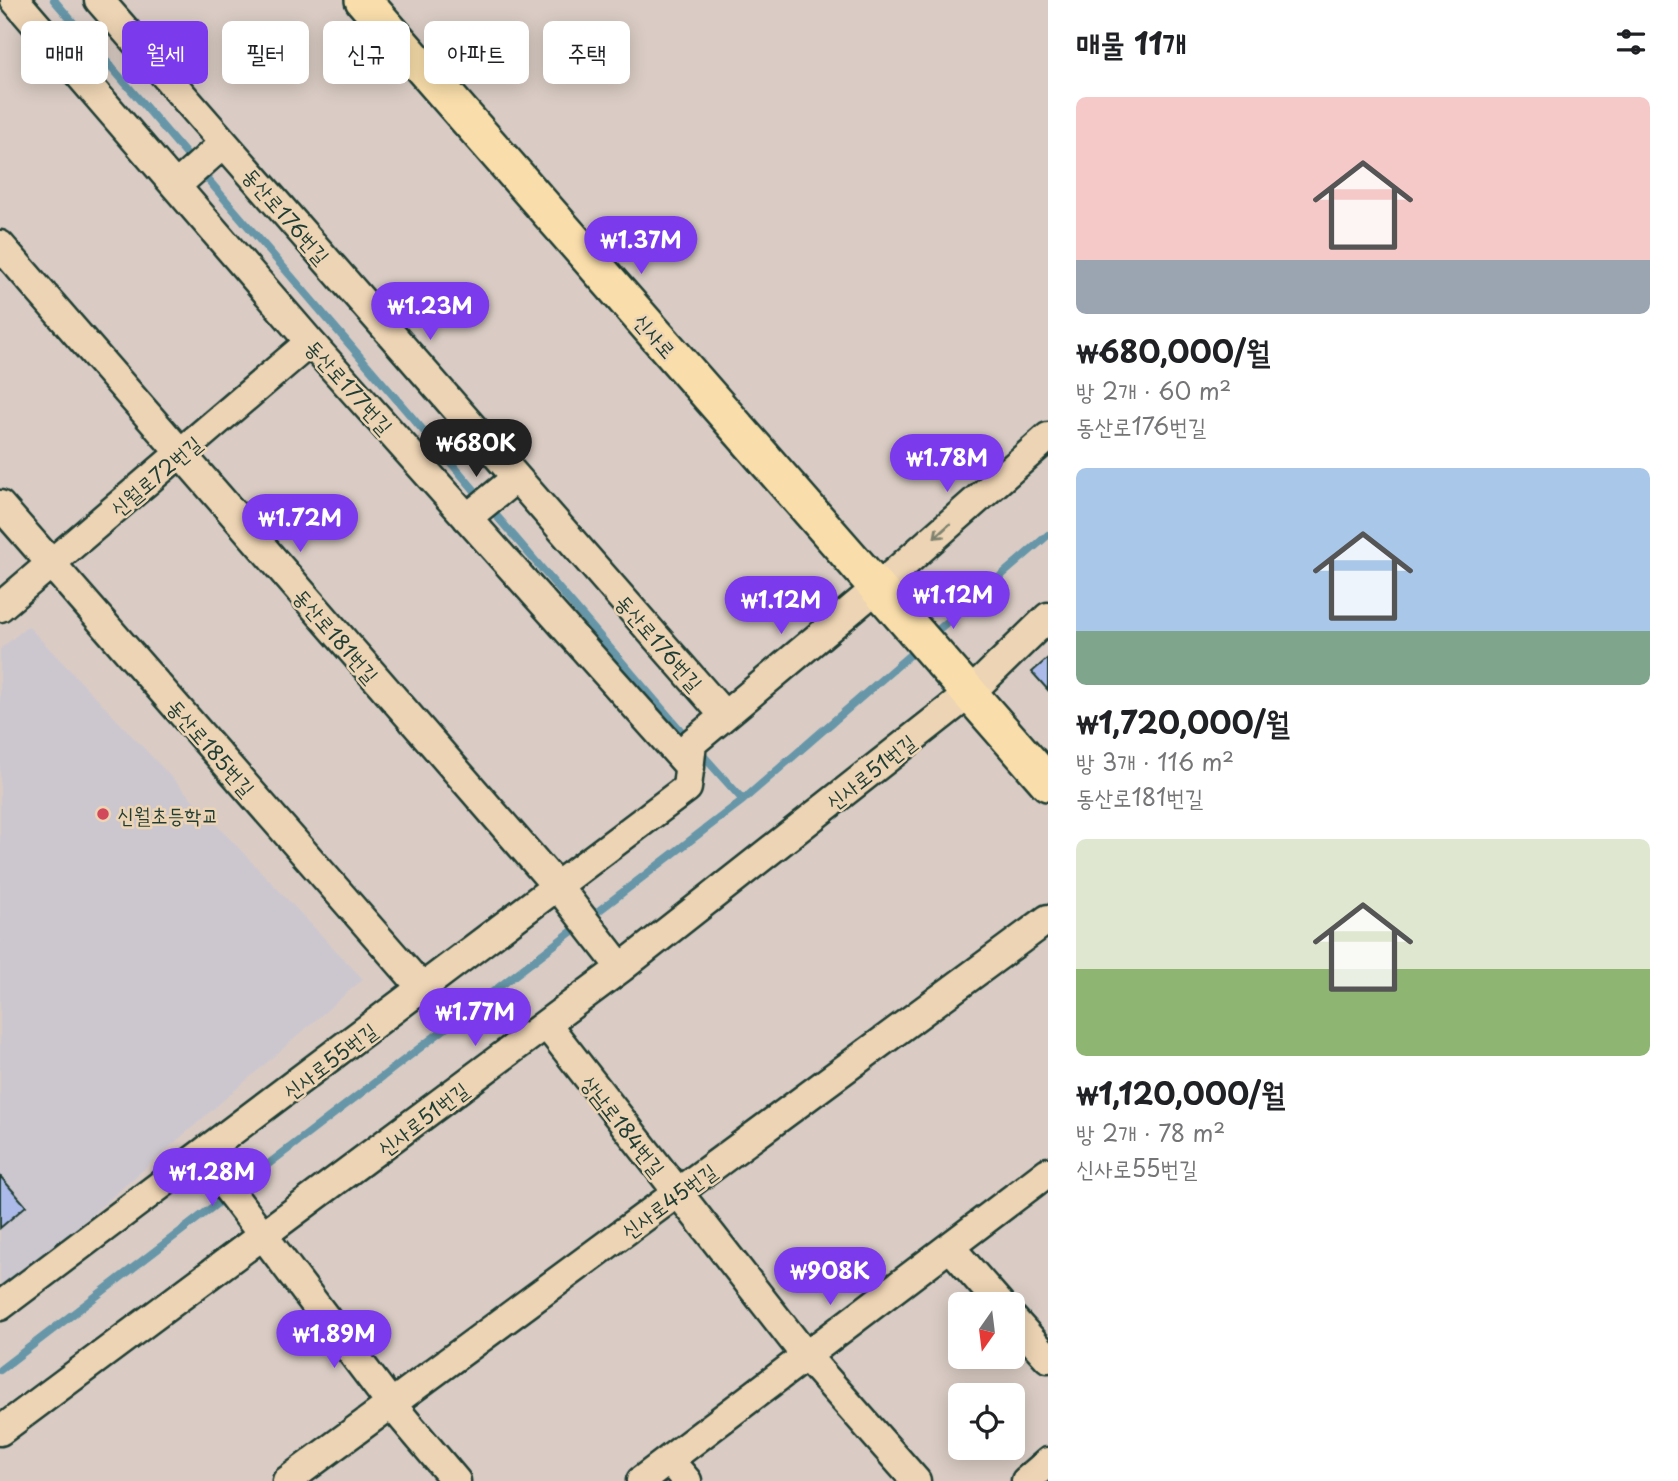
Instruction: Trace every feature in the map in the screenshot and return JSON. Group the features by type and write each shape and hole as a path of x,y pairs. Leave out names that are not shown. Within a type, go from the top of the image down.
{"main road":[{"name":"신사로","path":"363,0 970,693"},
{"path":"970,693 1048,783"}],"street":[{"name":"동산로177번길","path":"15,0 181,181 310,342 691,755"},
{"name":"동산로176번길","path":"99,0 221,146 720,718"},
{"path":"181,181 221,146"},
{"name":"동산로181번길","path":"0,245 561,892 615,962"},
{"name":"신월로72번길","path":"0,607 310,342"},
{"path":"691,755 720,718 886,597 1048,437"},
{"path":"470,516 513,481"},
{"name":"동산로185번길","path":"0,505 424,989"},
{"name":"신사로51번길","path":"0,1431 259,1231 547,1025 615,962 970,693 1048,617"},
{"name":"신사로55번길","path":"0,1306 206,1159 424,989 561,892 687,788 691,755"},
{"name":"신사로45번길","path":"287,1481 1048,919"},
{"name":"상남로184번길","path":"547,1025 806,1356 916,1481"},
{"path":"206,1159 391,1404 456,1481"},
{"path":"641,1481 678,1471 806,1356 1048,1172"},
{"path":"950,1247 989,1292"},
{"path":"1026,1333 1048,1358"},
{"path":"1026,1481 1048,1462"}],"shaded area":[{"name":"신월초등학교","path":"28,626 363,979 73,1231 0,1286 0,649"}],"building":[{"path":"1048,658 1048,690 1032,672"},
{"path":"0,1176 26,1206 0,1228"}],"waterway":[{"path":"54,0 688,739"},
{"path":"931,636 1048,535"},
{"path":"0,1370 743,800 919,647"},
{"path":"699,751 743,800"}],"place":[{"name":"신월초등학교","path":"103,814"}]}
